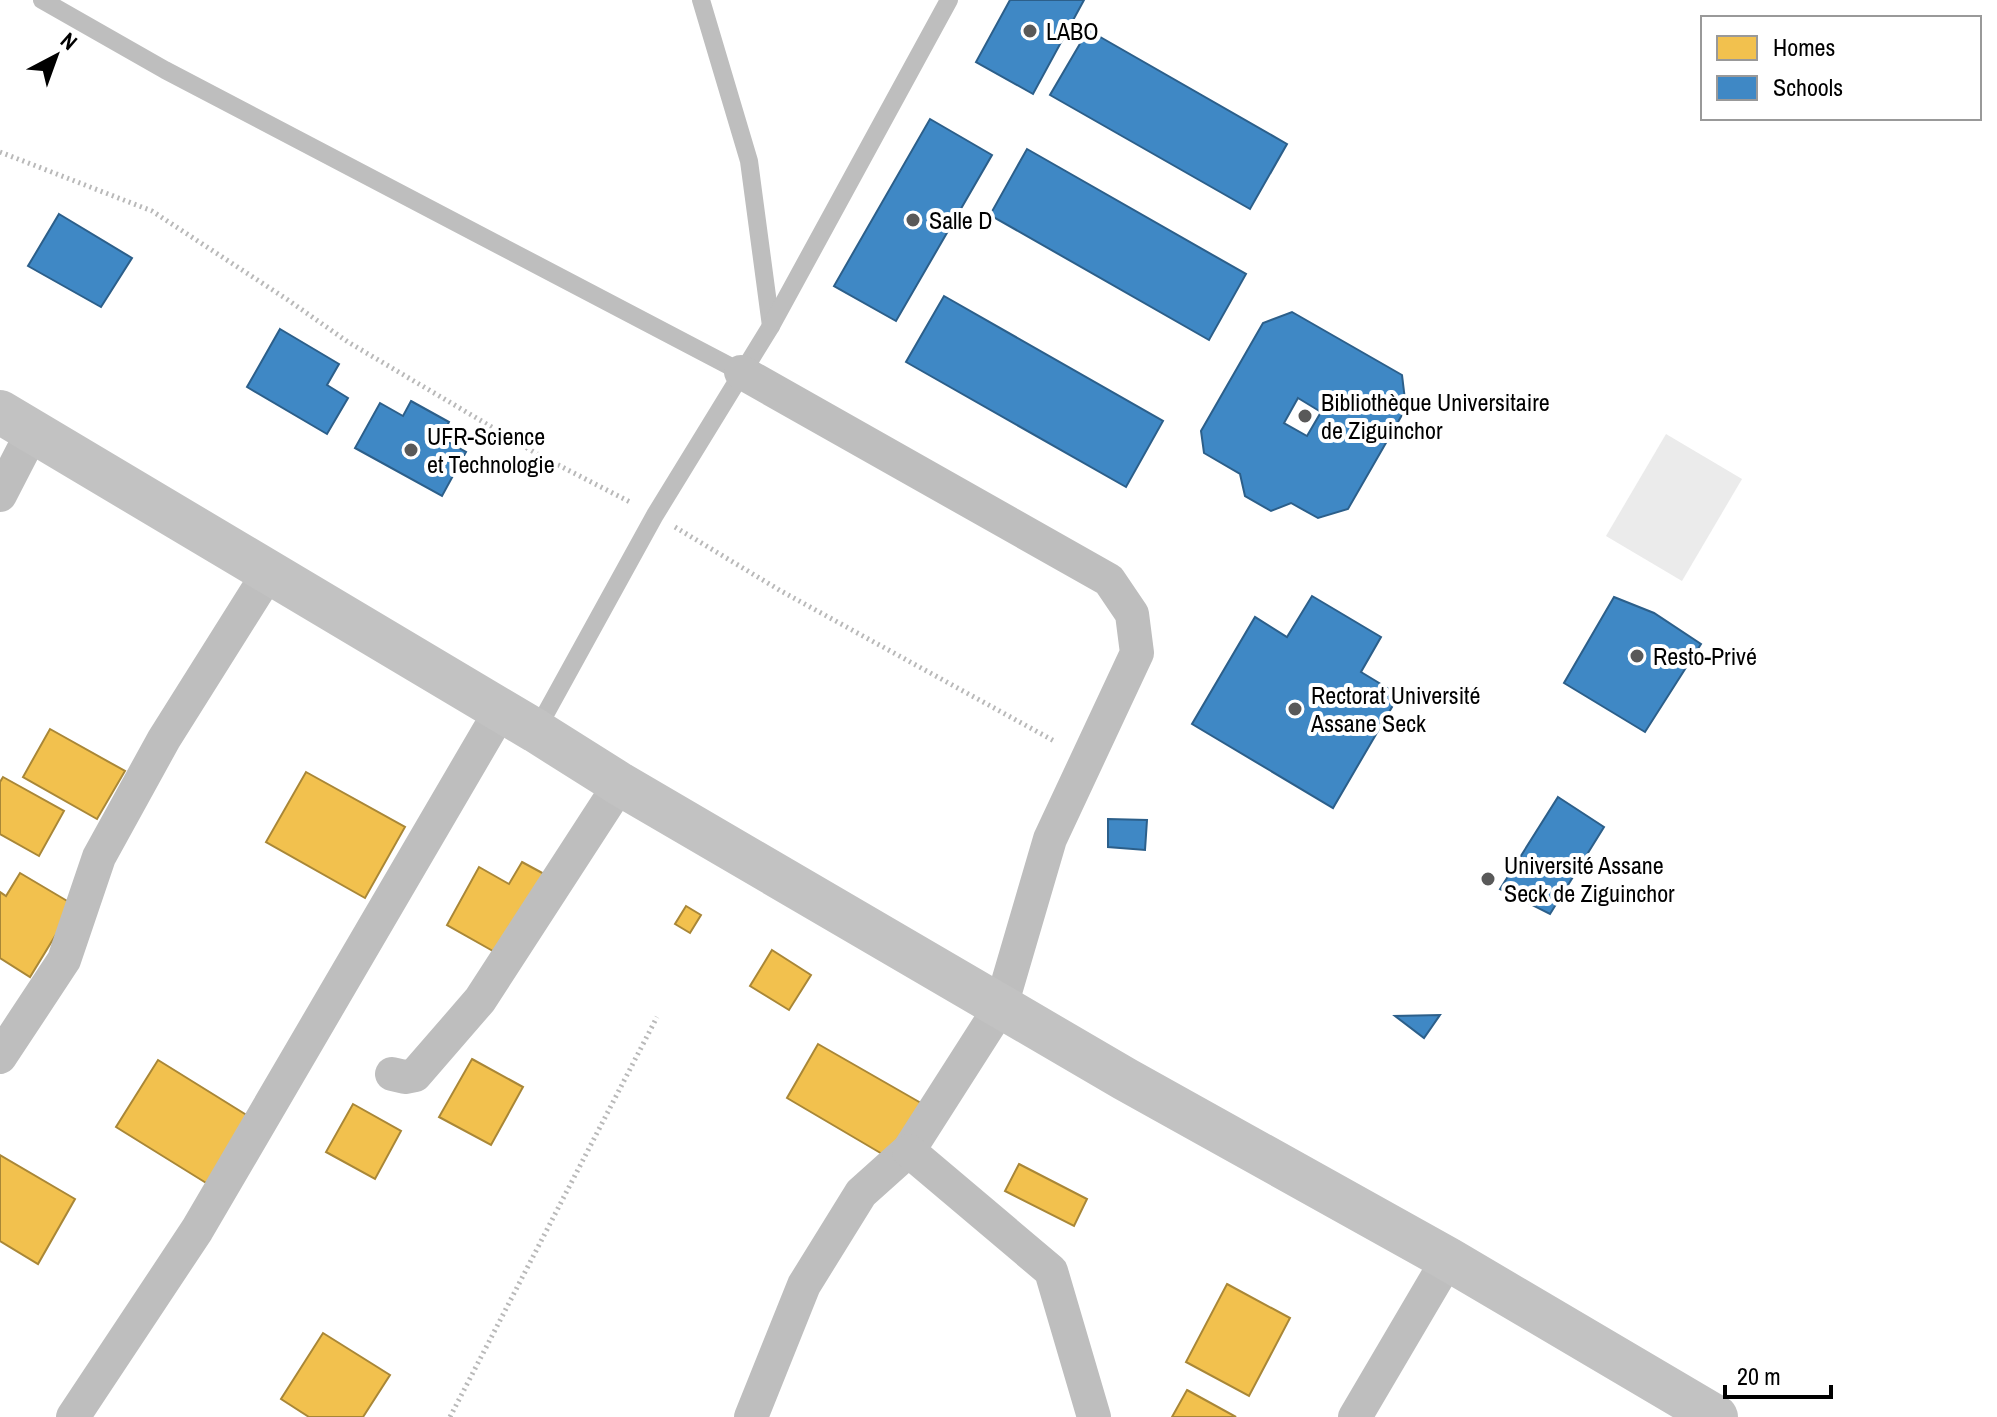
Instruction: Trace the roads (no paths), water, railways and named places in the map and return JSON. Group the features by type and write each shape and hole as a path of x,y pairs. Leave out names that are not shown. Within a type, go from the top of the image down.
{"street":[{"path":"741,372 1109,580 1132,614 1137,653 1050,839 1001,1006 909,1151 861,1193 804,1285 751,1417"},
{"path":"0,495 17,422 620,784 1125,1079 1448,1259 1670,1405 1716,1417"},
{"path":"0,1057 64,960 99,857 164,739 269,572"},
{"path":"73,1417 197,1230 518,720"},
{"path":"392,1074 405,1077 415,1075 480,1000 620,784"},
{"path":"909,1151 1051,1271 1094,1417"},
{"path":"1355,1417 1448,1259"}],"lane":[{"path":"44,0 165,70 741,372"},
{"path":"701,0 749,161 771,326"},
{"path":"518,720 655,515 771,326 949,0"}],"place":[{"name":"LABO","path":"1030,31"},
{"name":"Salle D","path":"913,220"},
{"name":"Bibliothèque Universitaire de Ziguinchor","path":"1305,416"},
{"name":"UFR-Science et Technologie","path":"411,450"},
{"name":"Resto-Privé","path":"1637,656"},
{"name":"Rectorat Université Assane Seck","path":"1295,709"},
{"name":"Université Assane Seck de Ziguinchor","path":"1488,879"}]}
